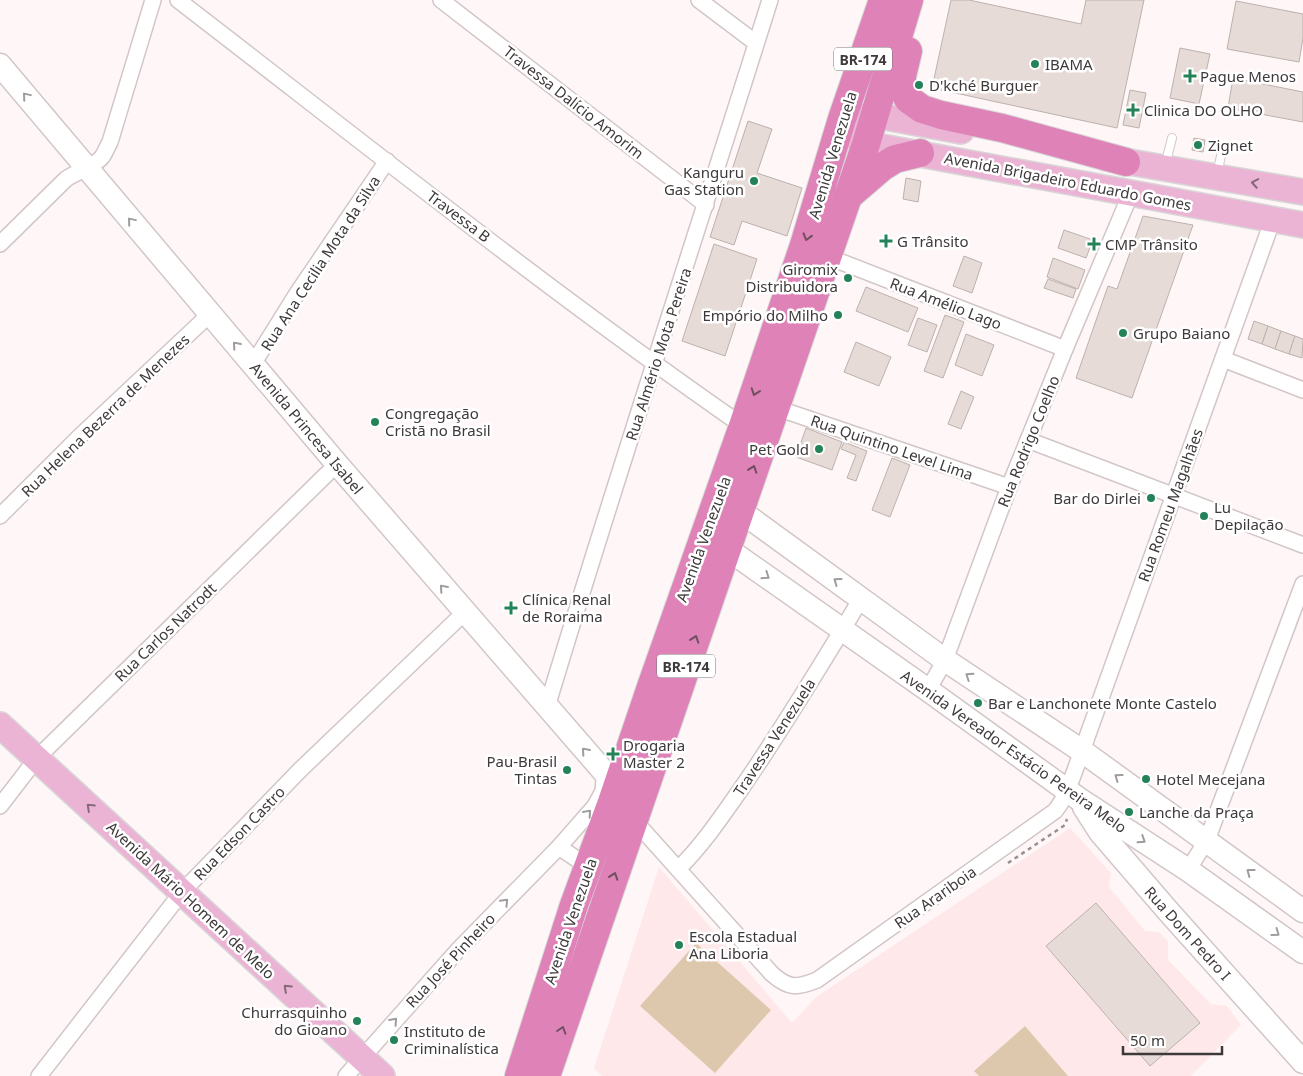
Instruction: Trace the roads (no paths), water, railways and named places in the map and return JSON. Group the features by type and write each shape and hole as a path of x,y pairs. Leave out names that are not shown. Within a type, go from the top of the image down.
{"highway":[{"name":"Avenida Venezuela","path":"519,1076 587,871 614,772 651,687 743,426 883,0"},
{"name":"Avenida Venezuela","path":"546,1076 774,407 866,144 909,0"},
{"path":"920,0 902,76 904,93 913,104 929,112 1002,128 1126,162"},
{"path":"846,198 882,166 895,159 920,154"},
{"path":"651,687 661,680 667,682 674,688 673,703"},
{"path":"555,964 556,986 562,991 570,992 580,975"}],"main road":[{"name":"Avenida Brigadeiro Eduardo Gomes","path":"1303,192 1126,162 874,115 842,121 858,140 866,144 1303,225"},
{"name":"Avenida Mário Homem de Melo","path":"0,725 382,1076"}],"street":[{"path":"0,244 66,179 94,165 102,158 110,142 153,0"},
{"name":"Travessa B","path":"178,0 386,161 654,364 743,426"},
{"name":"Travessa Dalício Amorim","path":"441,0 706,205"},
{"path":"699,0 756,43"},
{"name":"Rua Almério Mota Pereira","path":"547,707 770,0"},
{"name":"Avenida Princesa Isabel","path":"0,65 464,612 547,707 614,772"},
{"name":"Rua Ana Cecilia Mota da Silva","path":"253,364 298,292 386,161"},
{"name":"Rua Rodrigo Coelho","path":"928,690 945,660 1009,487 1131,193"},
{"name":"Rua Romeu Magalhães","path":"1073,795 1082,751 1273,219"},
{"name":"Rua Amélio Lago","path":"826,256 1065,349"},
{"name":"Rua Helena Bezerra de Menezes","path":"0,516 77,439 210,314"},
{"path":"1223,359 1303,390"},
{"name":"Rua Quintino Level Lima","path":"774,407 1009,487"},
{"path":"1028,440 1303,545"},
{"name":"Rua Carlos Natrodt","path":"0,806 37,758 337,464"},
{"path":"739,510 945,660 1082,751 1208,840 1303,911"},
{"name":"Avenida Vereador Estácio Pereira Melo","path":"726,548 1073,795 1188,870 1303,952"},
{"path":"1188,870 1208,840 1303,584"},
{"name":"Travessa Venezuela","path":"678,869 724,813 759,763 861,599"},
{"name":"Rua Edson Castro","path":"44,1074 182,892 300,770 464,612"},
{"name":"Rua José Pinheiro","path":"346,1076 361,1057 460,949 559,847 594,806 614,772"},
{"name":"Rua Arariboia","path":"678,869 772,974 782,983 791,986 802,986 817,980 1039,823 1073,795"},
{"name":"Rua Dom Pedro I","path":"1073,795 1100,832 1168,911 1303,1062"},
{"path":"634,819 678,869"},
{"path":"559,847 578,860 587,871"}],"lane":[{"path":"1165,168 1172,138"},
{"path":"1217,177 1222,151"}],"place":[{"name":"IBAMA","path":"1035,64"},
{"name":"Pague Menos","path":"1190,76"},
{"name":"D'kché Burguer","path":"919,85"},
{"name":"Clinica DO OLHO","path":"1133,110"},
{"name":"Zignet","path":"1198,145"},
{"name":"Kanguru Gas Station","path":"754,181"},
{"name":"G Trânsito","path":"886,241"},
{"name":"CMP Trânsito","path":"1094,244"},
{"name":"Giromix Distribuidora","path":"848,278"},
{"name":"Empório do Milho","path":"838,315"},
{"name":"Grupo Baiano","path":"1123,333"},
{"name":"Congregação Cristã no Brasil","path":"375,422"},
{"name":"Pet Gold","path":"819,449"},
{"name":"Bar do Dirlei","path":"1151,498"},
{"name":"Lu Depilação","path":"1204,516"},
{"name":"Clínica Renal de Roraima","path":"511,608"},
{"name":"Bar e Lanchonete Monte Castelo","path":"978,703"},
{"name":"Drogaria Master 2","path":"613,754"},
{"name":"Pau-Brasil Tintas","path":"567,770"},
{"name":"Hotel Mecejana","path":"1146,779"},
{"name":"Lanche da Praça","path":"1129,812"},
{"name":"Escola Estadual Ana Liboria","path":"679,945"},
{"name":"Churrasquinho do Gioano","path":"357,1021"},
{"name":"Instituto de Criminalística","path":"394,1040"}]}
